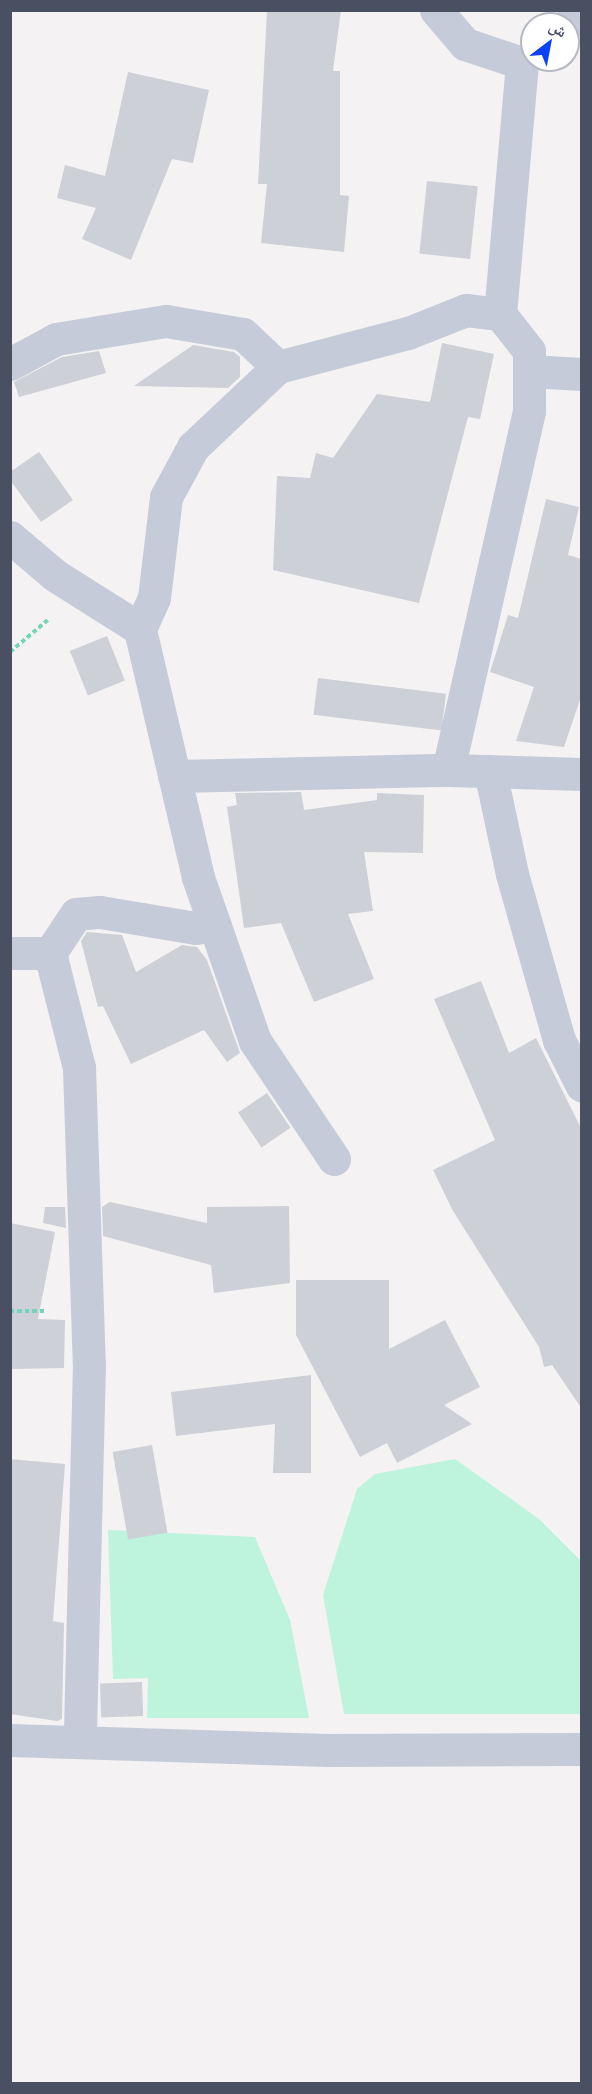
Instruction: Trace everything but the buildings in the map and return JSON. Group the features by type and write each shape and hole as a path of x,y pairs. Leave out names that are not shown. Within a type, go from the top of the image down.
{"street":[{"path":"436,10 465,44 520,56"},
{"path":"448,770 529,411 529,351 500,314 526,72"},
{"path":"334,1159 255,1041 215,925 174,776 140,629 154,598 166,497 193,447 278,367 408,333 466,310 500,314"},
{"path":"10,364 56,339 166,321 243,334 278,367"},
{"path":"529,371 582,374"},
{"path":"10,537 81,592 140,629"},
{"path":"174,776 448,770 582,774"},
{"path":"490,771 512,874 560,1040 582,1086"},
{"path":"80,1738 89,1363 80,1068 50,953 76,914 100,912 196,928 215,925"},
{"path":"10,953 50,953"},
{"path":"10,1740 80,1738 328,1750 582,1749"}],"path":[{"path":"10,652 81,592"}],"green space":[{"path":"455,1459 539,1519 581,1561 581,1714 344,1714 323,1595 357,1489 375,1474"},
{"path":"108,1530 255,1537 290,1620 309,1718 147,1718 148,1678 113,1679"}]}
